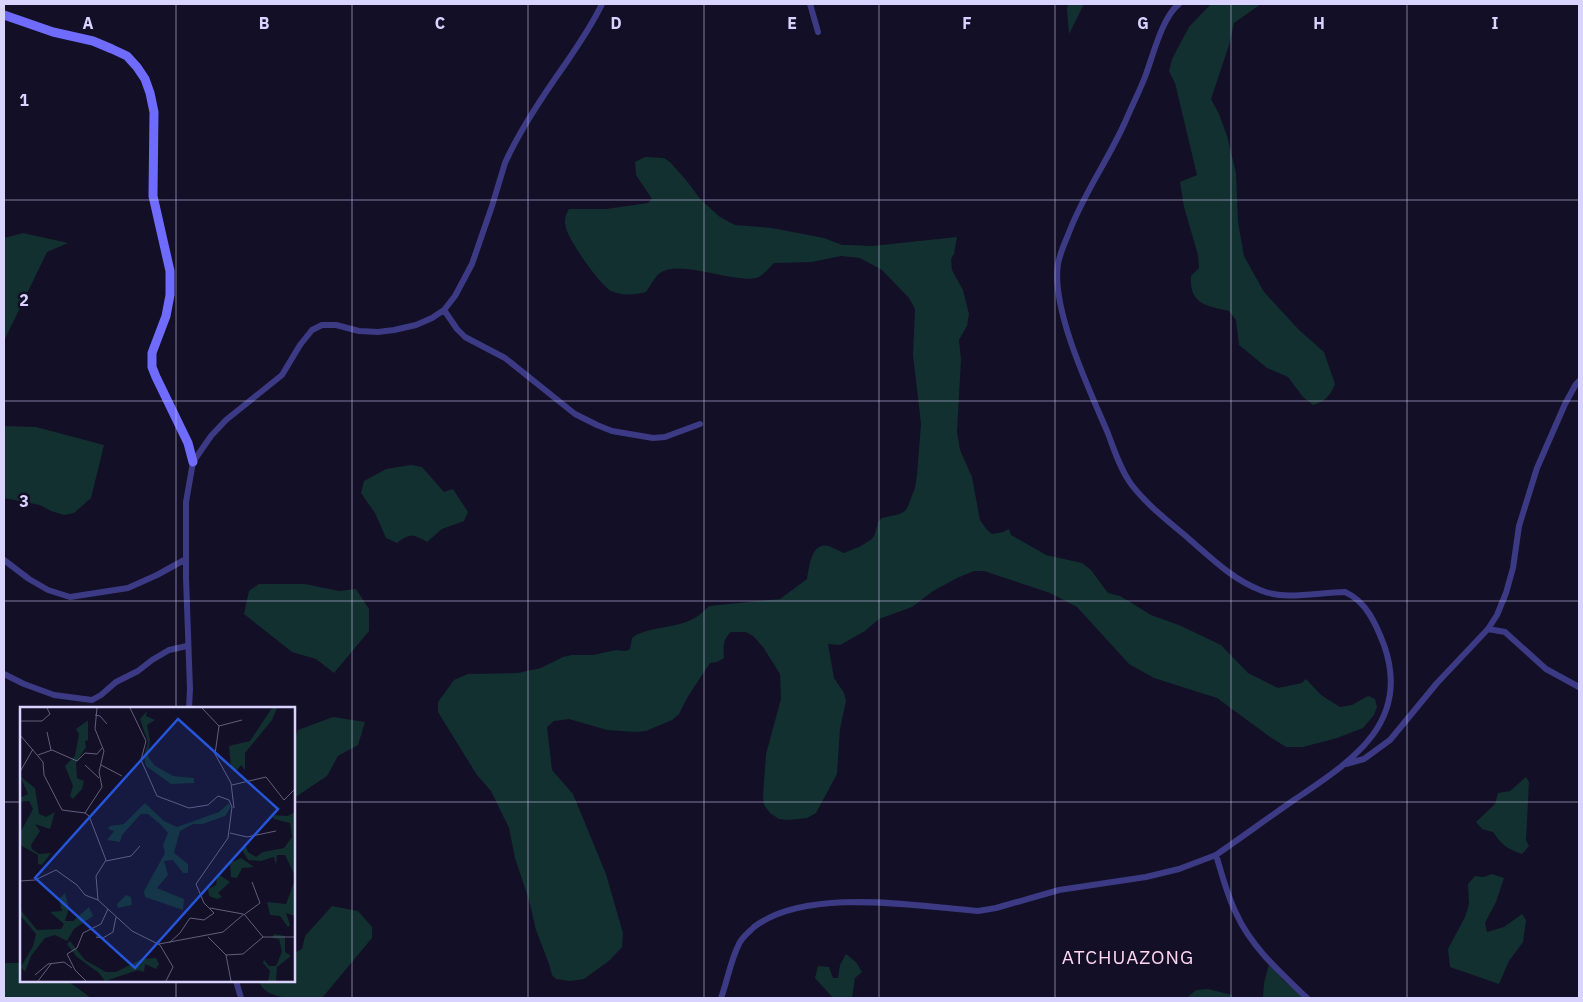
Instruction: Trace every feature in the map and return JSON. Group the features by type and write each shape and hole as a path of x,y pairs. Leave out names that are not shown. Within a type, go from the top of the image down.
{"street":[{"path":"193,462 226,420 282,374 300,344 312,330 322,325 336,325 359,331 378,332 394,330 424,322 444,310 455,296 472,264 510,151 546,92 591,26 602,4"},
{"path":"810,4 818,32"},
{"path":"721,998 739,943 748,932 764,920 788,910 820,904 872,902 978,911 996,908 1059,890 1146,877 1179,869 1216,855 1346,764 1368,742 1388,704 1392,689 1386,651 1372,619 1355,596 1345,592 1278,595 1246,584 1230,574 1147,503 1130,483 1117,458 1086,386 1061,307 1058,265 1072,222 1122,129 1157,42 1168,18 1179,4"},
{"path":"4,15 53,32 93,41 126,56 145,79 150,93 154,112 153,196 170,271 170,295 166,316 152,353 152,367 188,443 193,462 186,502 189,707"},
{"path":"444,310 465,337 505,358 575,414 597,425 612,431 653,438 665,437 700,424"},
{"path":"1346,764 1364,759 1390,740 1437,683 1488,629 1497,616 1513,568 1519,526 1537,468 1565,404 1579,380"},
{"path":"4,560 29,579 48,590 70,597 128,588 186,559"},
{"path":"1488,629 1505,632 1546,668 1579,687"},
{"path":"4,674 54,695 92,700 116,682 138,671 168,650 187,646"},
{"path":"1216,855 1236,914 1250,938 1278,970 1307,998"},
{"path":"236,982 241,998"}],"green space":[{"path":"1068,4 1084,4 1069,34 1067,10"},
{"path":"1211,4 1261,4 1234,23 1229,45 1211,99 1227,136 1236,173 1238,222 1244,256 1264,292 1299,330 1324,352 1335,384 1327,398 1313,405 1303,397 1288,377 1267,368 1239,345 1236,320 1229,311 1206,305 1196,298 1193,293 1191,276 1199,268 1198,255 1184,207 1180,182 1197,175 1175,83 1169,71 1172,59 1189,27"},
{"path":"645,157 664,158 670,162 701,200 720,217 735,225 772,228 824,238 842,245 872,246 957,237 954,254 951,259 952,270 963,290 969,314 967,326 959,340 961,359 957,432 960,450 972,477 980,520 987,530 992,534 1009,529 1011,535 1046,555 1082,563 1091,570 1108,593 1120,596 1151,615 1179,625 1221,645 1248,673 1278,688 1302,683 1306,679 1321,695 1340,707 1352,705 1368,696 1375,699 1377,707 1374,715 1363,728 1337,738 1303,747 1286,747 1217,698 1154,678 1129,664 1077,607 1050,593 984,571 974,571 933,591 912,607 879,619 865,631 840,645 828,644 834,678 844,693 846,701 840,729 837,774 816,813 807,818 779,819 770,813 764,805 763,796 766,754 781,699 780,674 763,647 753,636 746,632 731,632 726,637 724,644 724,658 710,663 679,714 672,720 646,731 636,732 607,730 569,719 554,721 547,727 552,770 573,794 606,874 623,933 622,947 610,960 584,979 570,981 556,979 552,975 536,930 529,900 515,858 509,828 491,791 477,775 438,712 438,702 454,680 468,674 518,673 541,668 563,657 572,655 593,655 616,650 626,651 630,649 632,638 636,635 683,623 701,614 709,606 780,599 807,579 812,556 818,548 829,546 844,553 861,546 872,539 878,522 882,518 905,511 915,488 917,475 921,424 913,355 915,309 909,298 882,270 860,258 841,256 812,262 774,263 759,277 746,279 693,270 669,269 660,273 654,279 646,292 633,294 620,294 611,291 593,272 568,234 565,218 569,209 606,209 648,203 652,199 636,175 635,162"},
{"path":"23,233 68,243 47,252 4,341 4,238"},
{"path":"4,426 36,427 104,445 91,498 74,513 64,515 40,505 4,498"},
{"path":"411,465 422,467 444,492 453,489 468,512 464,521 442,529 427,542 419,537 408,536 397,543 386,538 375,513 361,493 364,481 386,469"},
{"path":"259,584 305,584 339,591 356,589 369,609 369,631 334,673 316,659 292,652 244,614 249,591"},
{"path":"333,717 365,722 358,745 338,756 327,776 295,797 295,737 298,730"},
{"path":"1526,777 1529,782 1526,840 1529,846 1522,854 1505,846 1493,832 1482,829 1476,822 1495,804 1498,793 1510,791"},
{"path":"1492,874 1504,878 1496,902 1485,923 1487,932 1504,927 1522,914 1526,920 1523,942 1509,961 1499,984 1450,967 1448,949 1465,917 1469,904 1468,884 1475,876 1484,877"},
{"path":"332,906 358,911 372,927 372,938 322,998 295,998 276,996 269,993 260,982 295,982 295,952 302,949 305,936"},
{"path":"846,954 856,962 862,972 855,978 852,998 833,998 815,978 818,966 829,967 833,978 838,978 840,965"},
{"path":"4,963 20,963 20,982 69,982 91,998 4,998"},
{"path":"1269,964 1283,980 1305,998 1263,998 1264,983"},
{"path":"1208,989 1232,995 1232,998 1187,998 1196,990"}],"district":[{"name":"ATCHUAZONG","path":"1128,957"}]}
